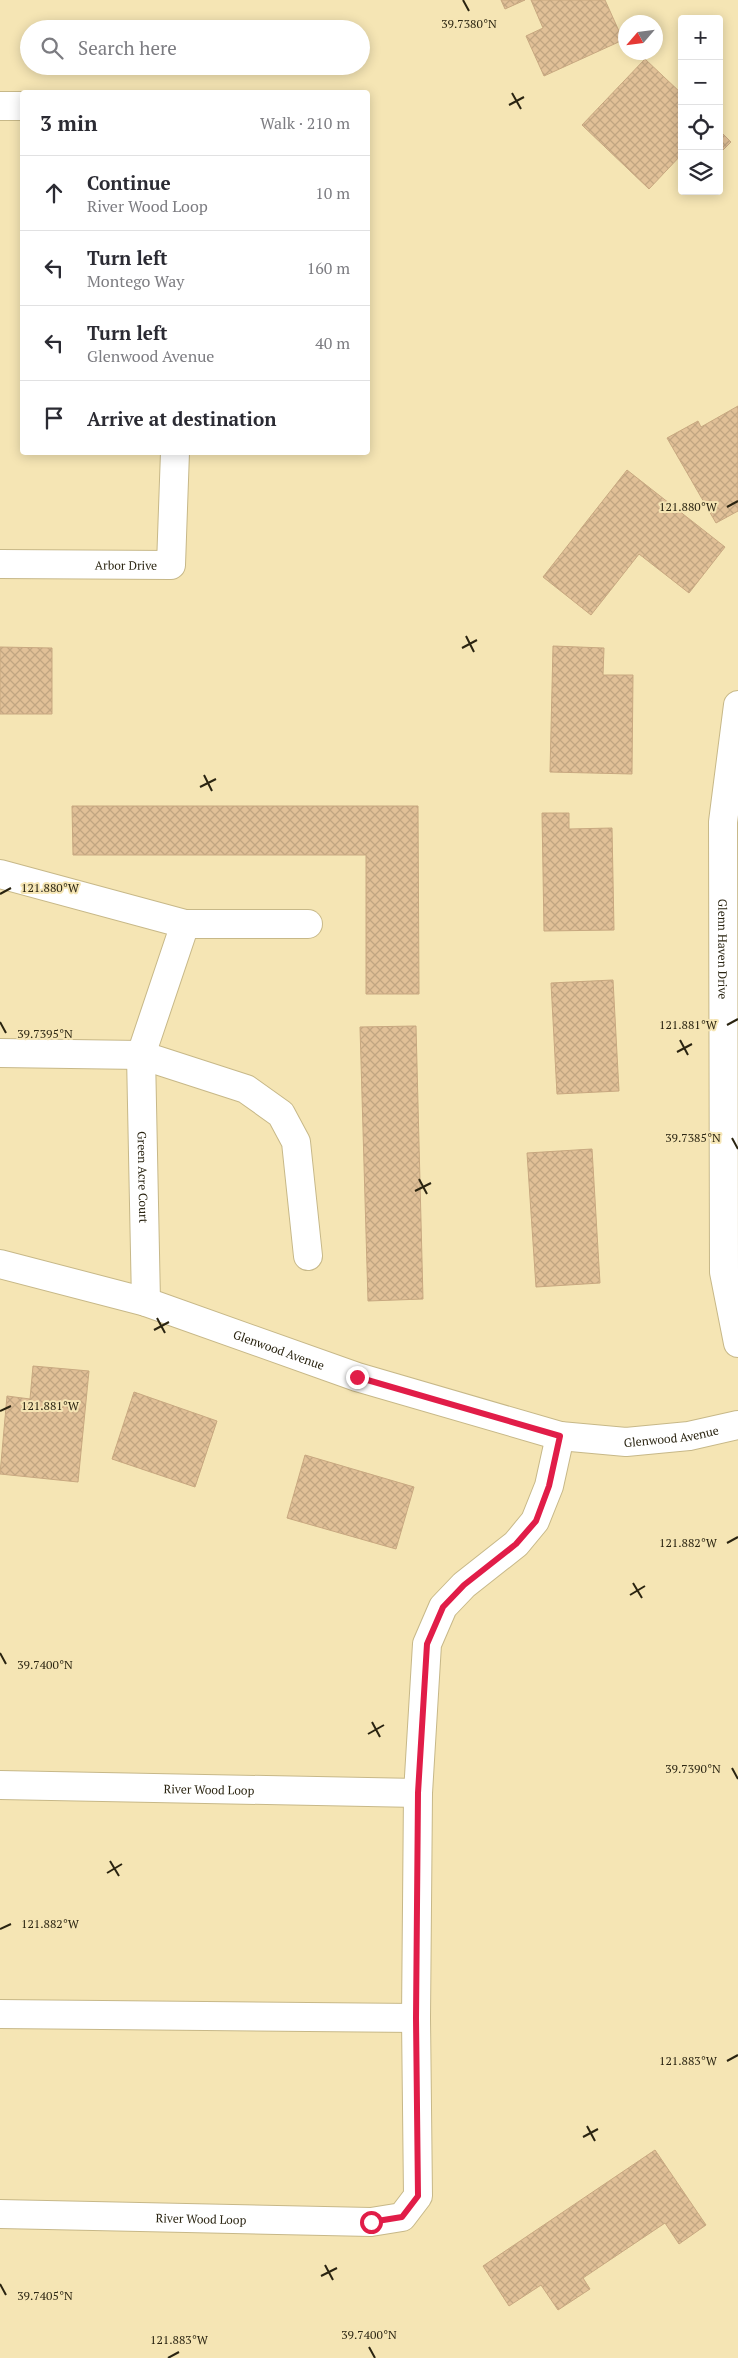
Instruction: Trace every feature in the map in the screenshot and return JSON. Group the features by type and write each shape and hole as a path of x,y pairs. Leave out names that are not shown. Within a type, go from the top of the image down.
{"street":[{"path":"0,106 20,106"},
{"name":"Arbor Drive","path":"0,564 171,565 175,455"},
{"name":"Glenn Haven Drive","path":"738,705 722,822 724,1272 738,1343"},
{"path":"0,874 185,924 308,924"},
{"name":"Green Acre Court","path":"146,1302 141,1055 185,924"},
{"path":"0,1053 141,1055 246,1089 281,1114 296,1142 308,1256"},
{"name":"Glenwood Avenue","path":"0,1264 146,1302 357,1377 560,1436 626,1442 689,1436 738,1425"},
{"path":"0,2014 416,2018 418,1793 427,1644 443,1607 464,1585 516,1544 536,1521 549,1486 560,1436"},
{"name":"River Wood Loop","path":"0,1785 418,1793"},
{"name":"River Wood Loop","path":"0,2214 371,2222 402,2217 418,2196 416,2018"}],"building":[{"path":"501,0 525,0 505,9"},
{"path":"531,0 605,0 618,29 618,42 544,76 526,36 543,28"},
{"path":"644,60 678,90 678,158 649,189 582,125"},
{"path":"723,134 731,142 723,150"},
{"path":"738,406 738,511 716,523 667,438 698,421 701,427"},
{"path":"627,470 725,547 689,593 639,554 591,615 543,577"},
{"path":"553,646 604,648 603,675 633,675 632,774 550,772"},
{"path":"0,647 52,648 52,714 0,714"},
{"path":"72,806 418,806 419,994 366,994 366,855 73,855"},
{"path":"542,813 569,813 569,829 612,828 614,930 544,931"},
{"path":"613,980 619,1091 557,1094 551,983"},
{"path":"416,1026 423,1299 368,1301 360,1027"},
{"path":"592,1149 600,1283 536,1287 527,1153"},
{"path":"33,1366 89,1371 78,1482 0,1474 7,1396 30,1399"},
{"path":"134,1392 217,1421 195,1487 112,1459"},
{"path":"305,1455 414,1487 396,1549 287,1518"},
{"path":"655,2150 706,2225 679,2244 665,2223 583,2278 590,2289 558,2310 541,2285 509,2306 483,2266"}],"route":[{"path":"357,1377 560,1436 549,1486 536,1521 516,1544 464,1585 443,1607 427,1644 418,1793 416,2018 418,2196 402,2217 371,2222"}]}
